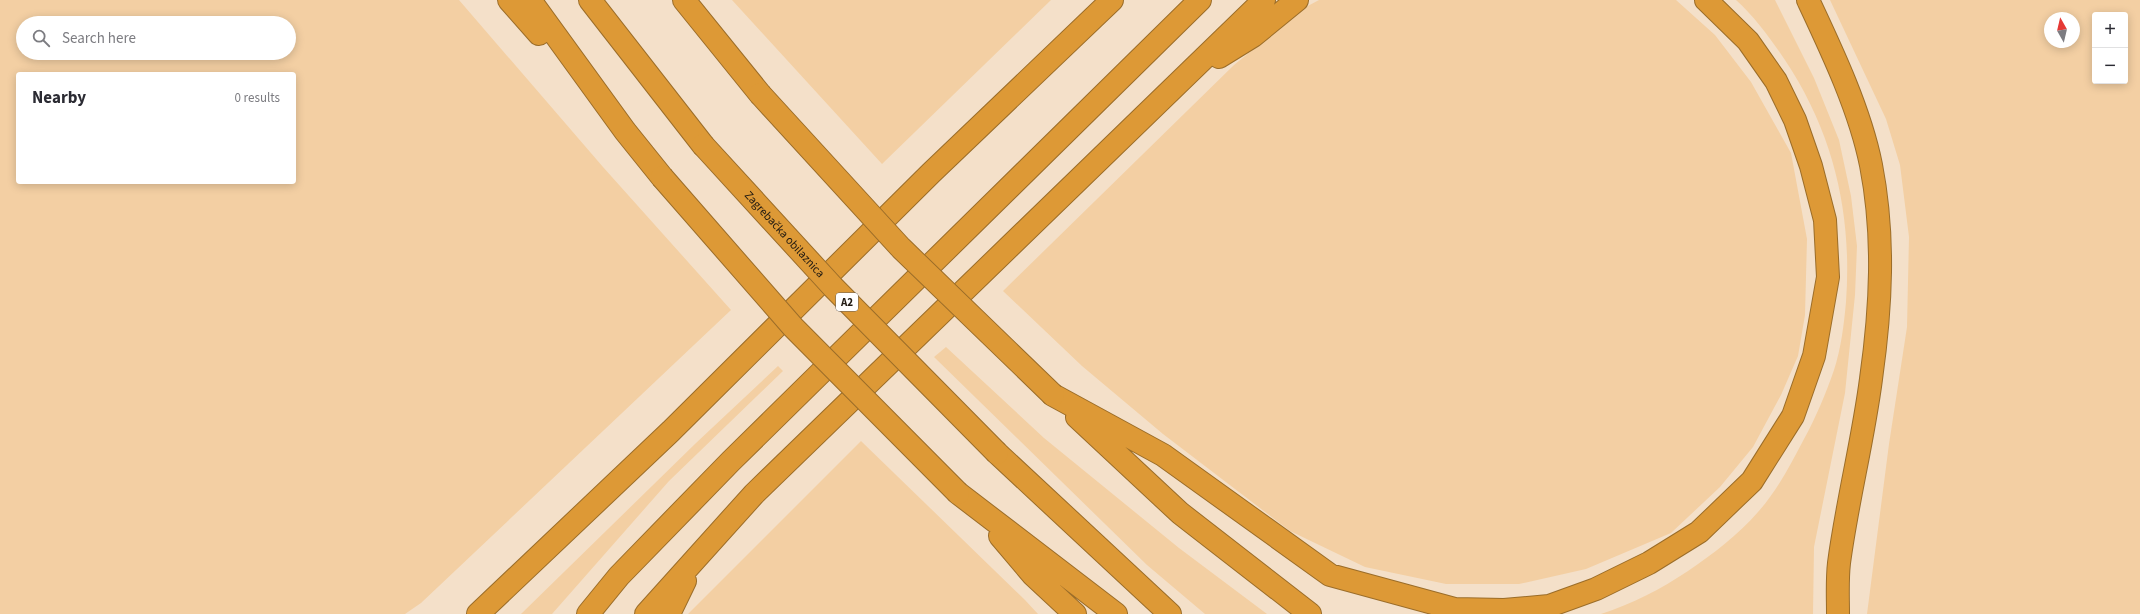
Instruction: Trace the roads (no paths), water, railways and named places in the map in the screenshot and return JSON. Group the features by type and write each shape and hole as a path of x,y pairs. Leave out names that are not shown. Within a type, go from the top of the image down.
{"highway":[{"path":"509,0 625,131 662,177 793,327 965,498 1033,575 1075,614"},
{"path":"530,0 625,131"},
{"name":"Zagrebačka obilaznica","path":"590,0 703,145 833,288 997,453 1170,614"},
{"path":"684,0 760,94 901,248 1054,395 1180,513 1310,614"},
{"path":"478,614 671,430 931,173 1112,0"},
{"path":"588,614 619,576 731,461 1200,0"},
{"path":"646,614 754,494 1264,0"},
{"path":"1185,77 1252,36 1297,0"},
{"path":"1054,395 1163,454 1330,575 1454,608 1504,610 1549,606 1596,589 1649,563 1699,532 1752,481 1793,416 1814,356 1828,277 1825,220 1811,166 1795,120 1776,81 1748,41 1706,0"},
{"path":"1808,0 1831,48 1850,98 1870,164 1878,222 1881,266 1871,381 1839,564 1838,614"},
{"path":"965,498 1116,614"},
{"path":"669,614 694,562"}]}
